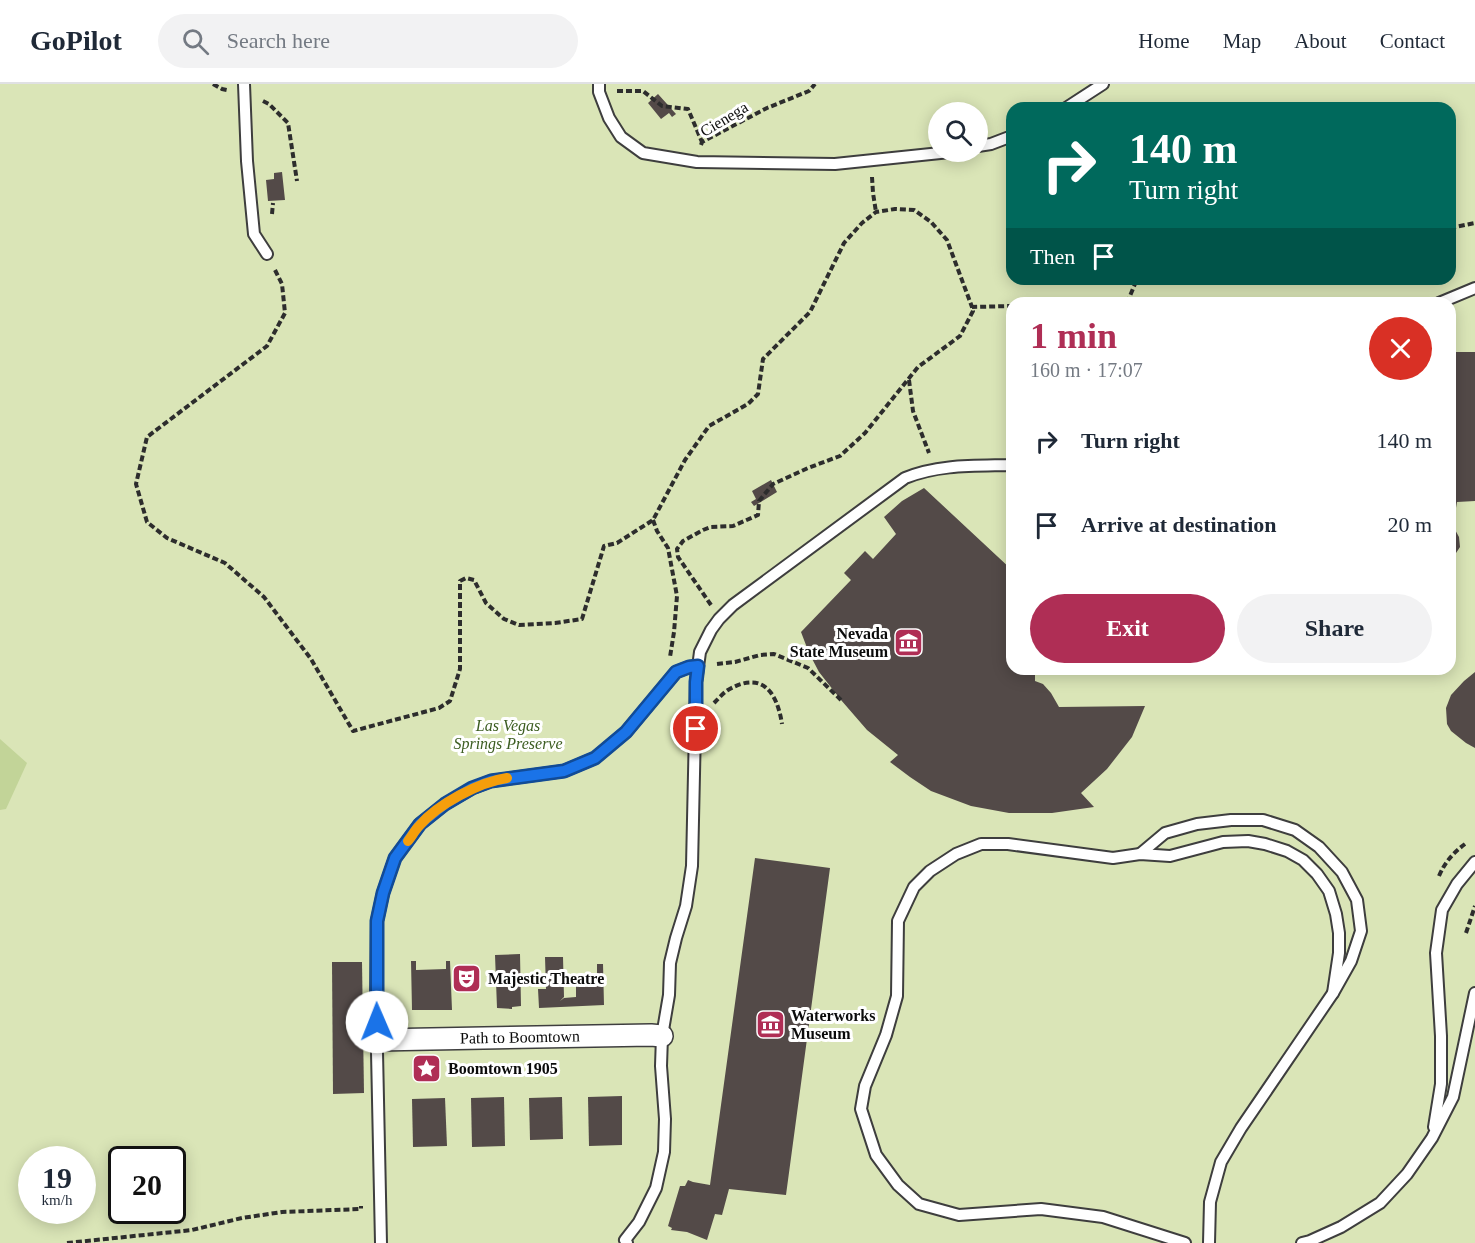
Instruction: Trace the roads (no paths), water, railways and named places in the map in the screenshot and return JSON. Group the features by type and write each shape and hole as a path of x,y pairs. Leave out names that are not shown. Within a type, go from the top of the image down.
{"street":[{"name":"Path to Boomtown","path":"378,1040 662,1036"}],"lane":[{"path":"599,84 599,93 609,118 621,137 643,153 697,162 835,165 928,154"},
{"path":"1075,102 1103,84"},
{"path":"244,89 247,161 254,234 267,254"},
{"path":"988,144 1006,138"},
{"path":"1453,297 1475,288"},
{"path":"624,1242 639,1222 656,1188 664,1152 665,1119 660,1066 662,1036 669,995 670,963 686,906 692,866 696,682 700,652 711,630 733,605 905,478 937,468 1006,465"},
{"path":"381,1243 376,1004 377,921 383,893 395,858 420,824 445,804 472,788 491,781 564,771 595,758 626,732 676,672 698,666"},
{"path":"1140,854 1165,833 1197,824 1231,820 1263,820 1294,830 1319,847 1342,872 1357,900 1361,931 1351,961 1334,993 1241,1128 1221,1162 1210,1202 1209,1243"},
{"path":"1185,1243 1103,1217 1041,1209 959,1215 919,1204 898,1185 876,1155 861,1109 865,1086 886,1035 897,996 898,921 914,887 930,871 956,854 981,844 1008,844 1113,858 1140,854 1170,856 1223,842 1248,841 1265,844 1287,851 1303,860 1329,891 1339,933 1334,993"},
{"path":"1432,1138 1441,1084 1441,1036 1436,953 1443,910 1457,884 1475,862"},
{"path":"1302,1243 1341,1227 1380,1203 1407,1174 1432,1138 1453,1096 1475,993"}],"place":[{"name":"Nevada State Museum","path":"909,642"},
{"name":"Majestic Theatre","path":"467,978"},
{"name":"Waterworks Museum","path":"770,1024"},
{"name":"Boomtown 1905","path":"427,1068"}],"park label":[{"name":"Las Vegas Springs Preserve","path":"508,734"}]}
